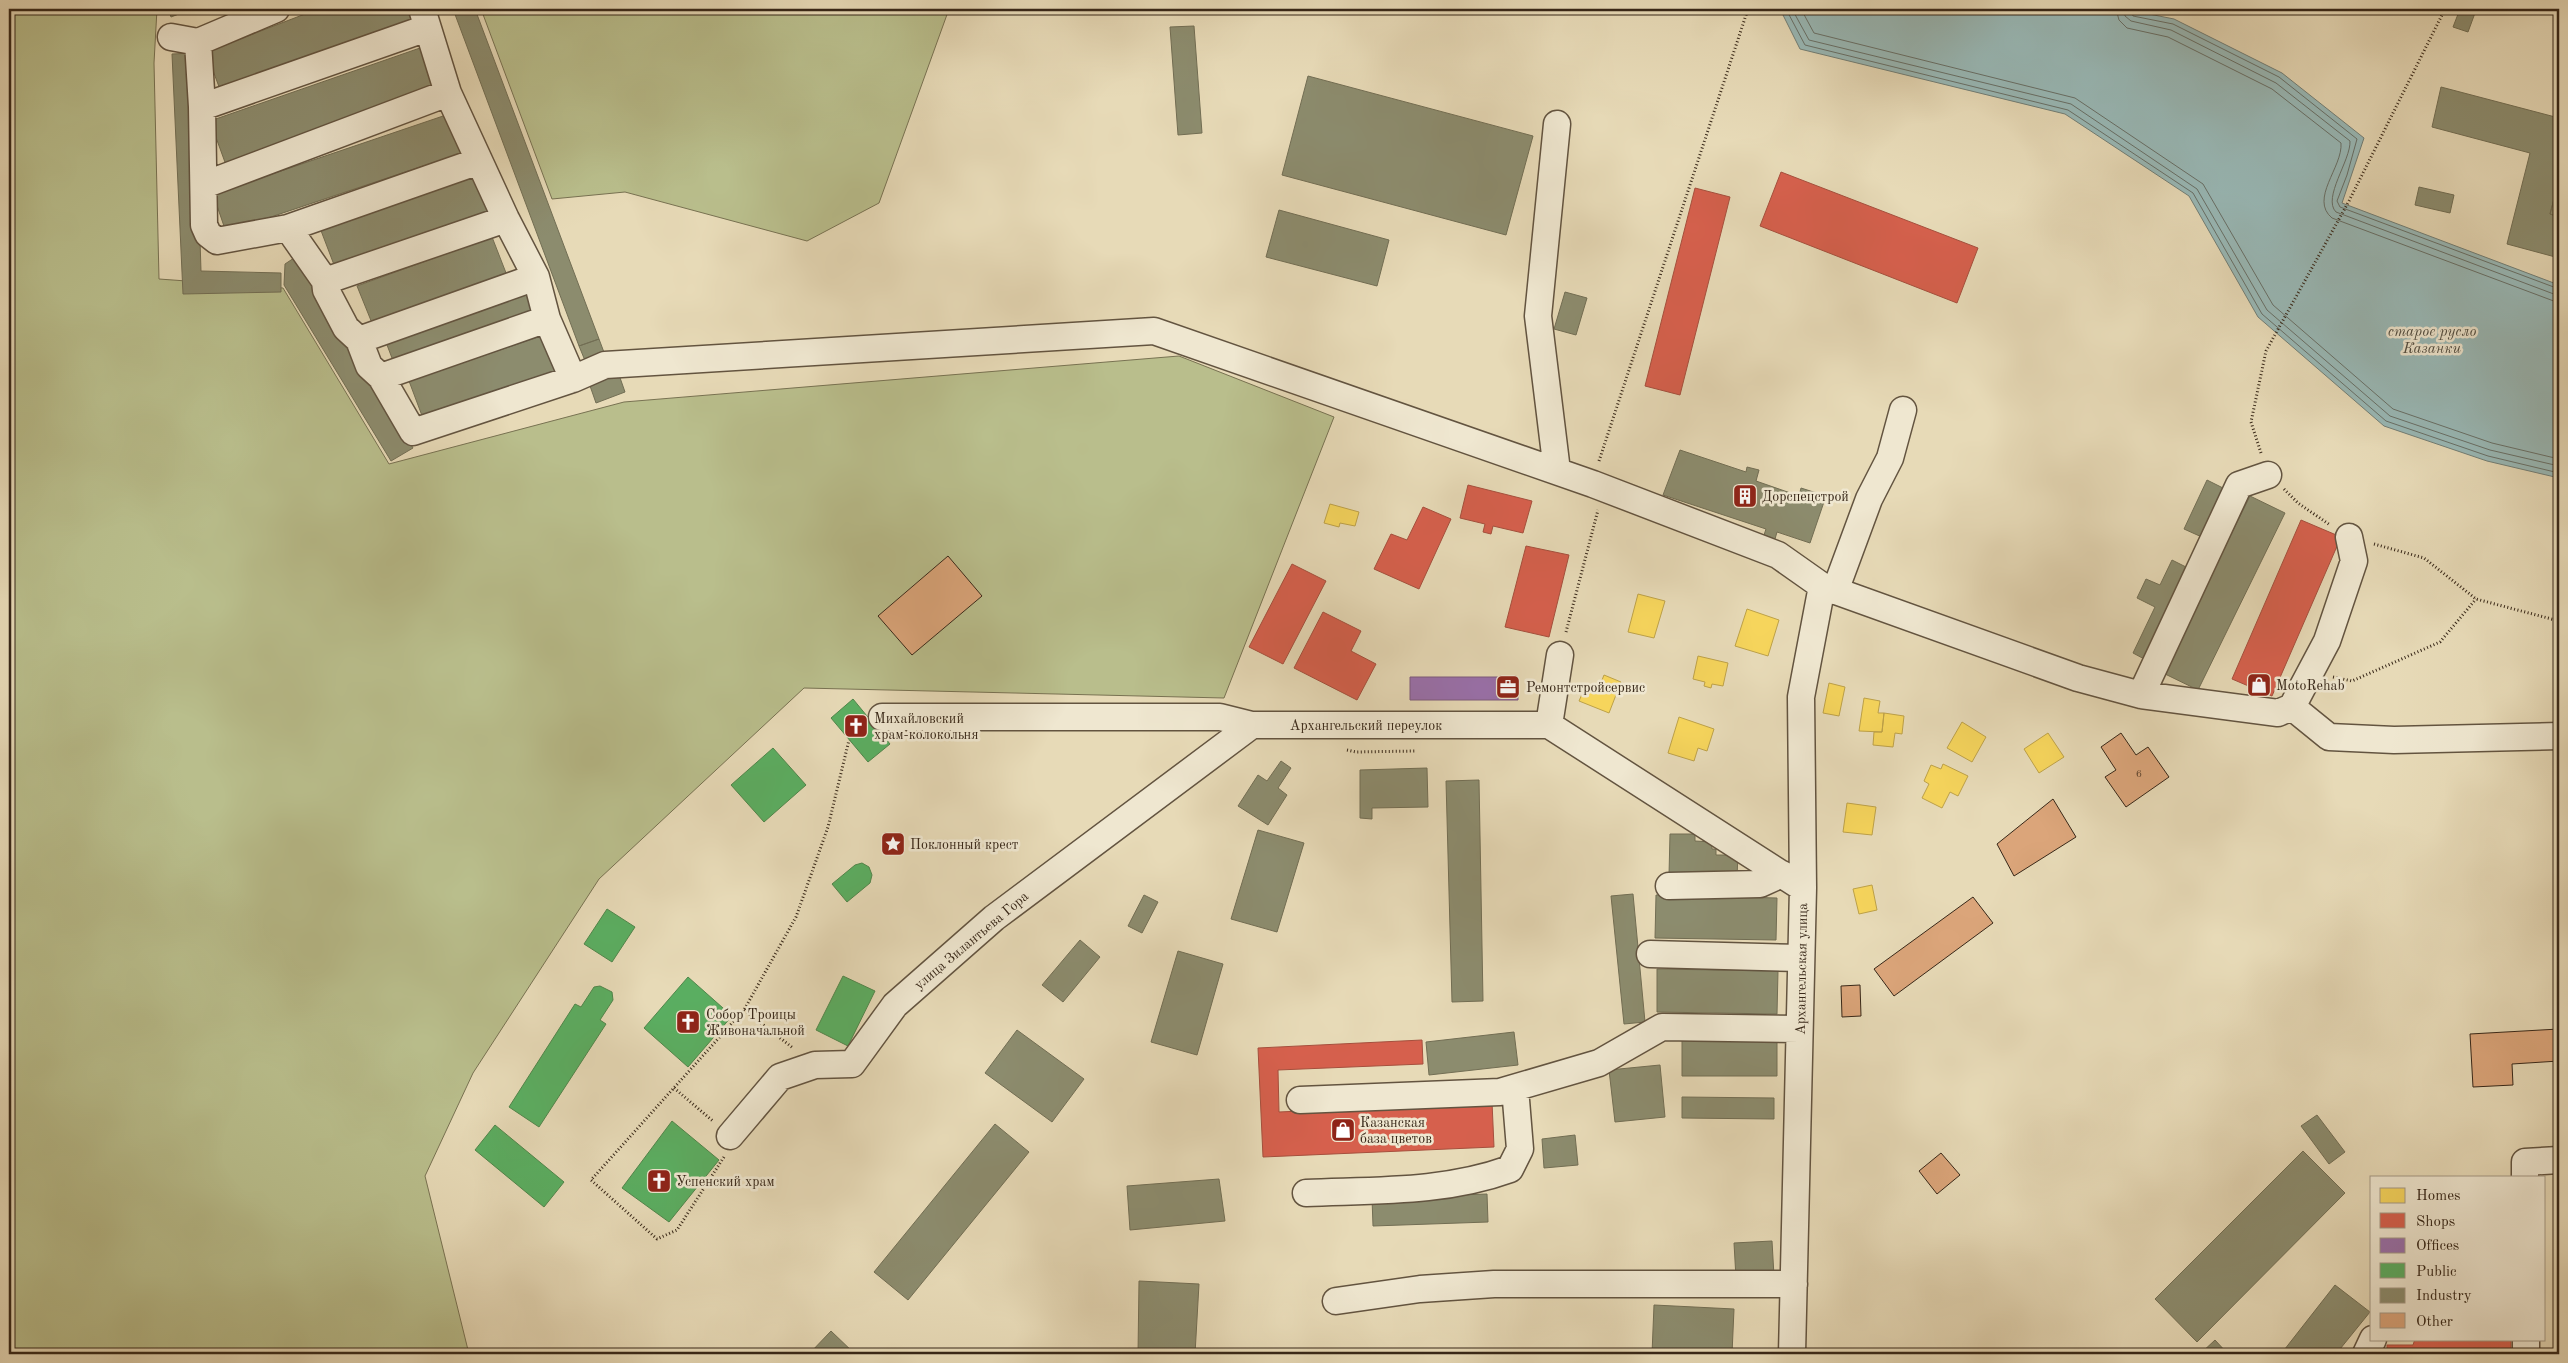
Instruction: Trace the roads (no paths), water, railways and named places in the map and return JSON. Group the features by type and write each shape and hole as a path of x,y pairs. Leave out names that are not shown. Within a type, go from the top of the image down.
{"street":[{"path":"171,37 198,42 276,9"},
{"path":"202,108 424,18 448,93 506,219 536,277 547,319 573,378"},
{"path":"198,42 202,108 204,225 208,234 217,240 288,228 480,161"},
{"path":"204,185 448,93"},
{"path":"1556,471 1538,316 1557,124"},
{"path":"325,281 506,219"},
{"path":"288,228 325,281 326,290 346,328 359,340 369,366 381,377 413,432 573,378 605,365 1154,330 1598,486 1778,555 1828,589 2078,678 2141,695 2278,713 2292,706 2327,642 2354,561 2348,537"},
{"path":"359,340 536,277"},
{"path":"381,377 547,319"},
{"name":"Архангельская улица","path":"1792,1354 1801,958 1792,881 1801,697 1828,589 1890,458 1903,410"},
{"path":"2141,695 2239,485 2268,475"},
{"path":"1560,656 1549,725 1792,881"},
{"path":"2292,706 2329,737 2394,740 2559,736"},
{"name":"Архангельский переулок","path":"882,717 1220,717 1252,725 1549,725"},
{"name":"улица Зилантьева Гора","path":"730,1136 780,1077 815,1066 852,1064 895,1005 994,918 1252,725"},
{"path":"1669,886 1760,884 1792,881"},
{"path":"1650,954 1801,958"},
{"path":"1300,1100 1500,1092 1599,1063 1662,1028 1800,1029"},
{"path":"1306,1193 1437,1188 1480,1180 1510,1169 1520,1149 1515,1088"},
{"path":"2525,1170 2559,1160"},
{"path":"1336,1301 1420,1290 1494,1284 1794,1284"},
{"path":"2366,1354 2373,1340"},
{"path":"2526,1340 2526,1354"}],"water":[{"name":"старое русло Казанки","path":"1780,9 2124,9 2174,19 2282,73 2364,138 2342,203 2559,285 2559,478 2487,461 2384,426 2258,317 2189,196 2065,114 1800,49"}],"place":[{"name":"Дорспецстрой","path":"1745,496"},
{"name":"MotoRehab","path":"2259,685"},
{"name":"Ремонтстройсервис","path":"1508,687"},
{"name":"Михайловский храм-колокольня","path":"856,726"},
{"name":"Поклонный крест","path":"893,844"},
{"name":"Собор Троицы Живоначальной","path":"688,1022"},
{"name":"Казанская база цветов","path":"1343,1130"},
{"name":"Успенский храм","path":"659,1181"}]}
